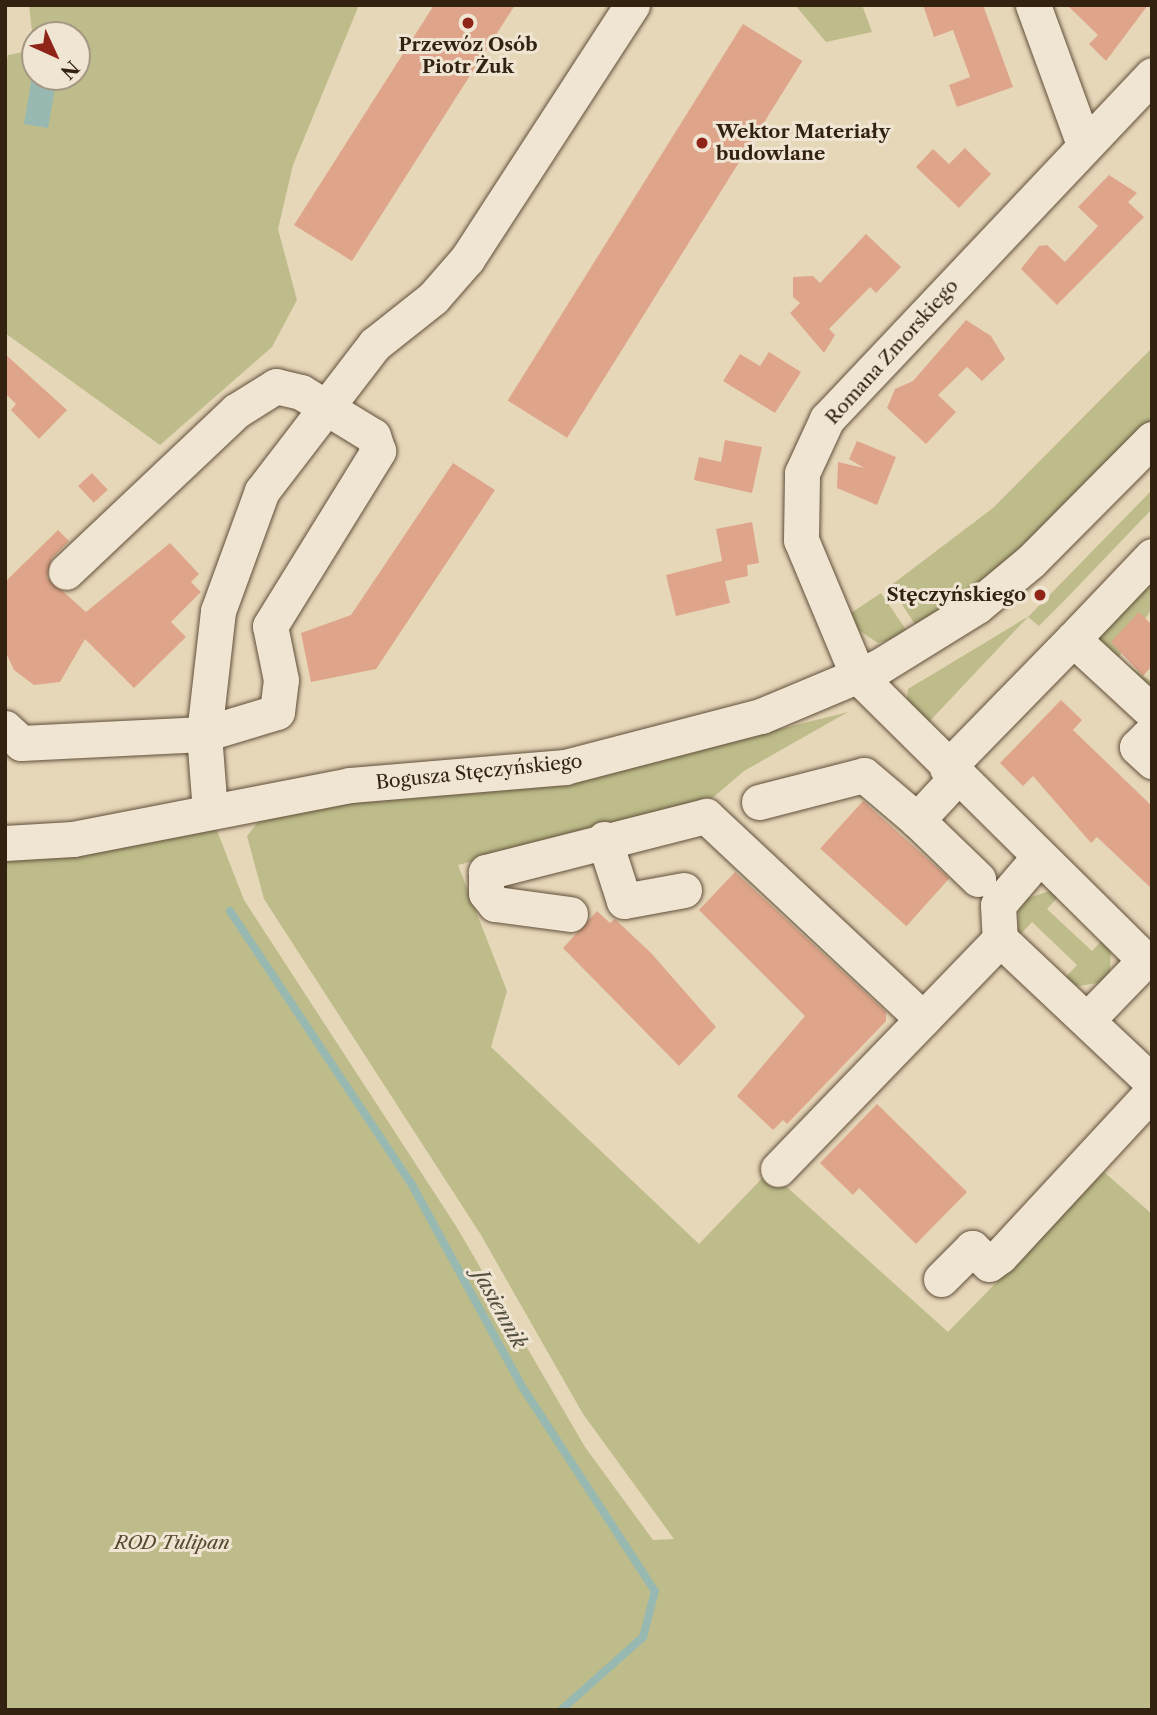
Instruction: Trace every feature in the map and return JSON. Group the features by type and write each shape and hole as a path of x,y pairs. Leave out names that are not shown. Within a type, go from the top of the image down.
{"street":[{"path":"210,812 204,734 218,611 262,491 323,404 375,344 433,298 467,259 632,5"},
{"path":"1033,5 1084,144"},
{"name":"Romana Zmorskiego","path":"858,676 801,540 802,473 827,419 1152,75"},
{"path":"5,729 21,743 204,734 277,712 281,680 270,626 377,451 373,436 323,404 276,386 236,411 66,572"},
{"name":"Bogusza Stęczyńskiego","path":"5,843 73,839 350,785 565,767 761,716 858,676 977,606 1031,561 1152,439"},
{"path":"917,820 952,773 1152,556"},
{"path":"1073,639 1152,712"},
{"path":"858,676 952,773 1148,957 1087,1020"},
{"path":"1152,732 1137,747 1152,761"},
{"path":"759,802 864,775 917,820 978,879"},
{"path":"570,914 495,904 486,893 486,872 604,839 706,816 923,1018"},
{"path":"604,839 624,901 684,890"},
{"path":"1039,857 998,905 1000,939 1152,1082"},
{"path":"778,1169 1000,939"},
{"path":"941,1279 972,1248 989,1264 1000,1256 1152,1092"}],"green space":[{"path":"29,5 359,5 293,165 278,229 297,300 272,347 160,445 5,333 5,71 8,55 21,52 21,91 91,91 91,21 31,21"},
{"path":"795,5 862,5 872,32 826,42"},
{"path":"1152,348 1152,422 973,592 918,629 890,586 993,508"},
{"path":"1152,490 1152,509 1062,603 1039,626 1028,617 927,724 907,701 908,689 1029,616"},
{"path":"1152,570 1152,609 1118,658 1152,682 1152,691 1099,652 1096,628"},
{"path":"881,593 909,634 878,643 842,619"},
{"name":"ROD Tulipan","path":"848,712 744,771 709,801 458,865 507,991 491,1047 699,1244 769,1171 948,1332 1104,1172 1152,1214 1152,1710 5,1710 5,856 216,828 244,900 456,1226 585,1447 653,1540 674,1539 583,1414 481,1235 264,899 247,836 261,818 330,801 576,780"},
{"path":"1050,891 1061,894 1047,909 1092,951 1105,937 1111,943 1110,975 1103,982 1079,986 1063,980 1077,965 1032,922 1018,937 1019,901"}],"water":[{"path":"30,91 55,91 48,128 24,124"}],"building":[{"path":"434,5 515,5 352,261 294,225"},
{"path":"923,5 983,5 1013,87 957,107 949,85 970,77 953,30 934,37"},
{"path":"1067,5 1148,5 1106,61 1089,44 1098,35"},
{"path":"743,24 802,61 567,438 508,401"},
{"path":"965,148 991,174 959,208 916,167 933,149 949,164"},
{"path":"1109,175 1137,193 1128,202 1144,217 1057,305 1021,269 1039,246 1047,245 1065,262 1098,226 1078,207"},
{"path":"866,234 901,267 876,293 870,287 829,329 835,335 824,353 790,313 800,303 793,297 793,277 813,276 820,283"},
{"path":"966,320 991,336 1005,359 982,381 967,367 938,395 956,412 926,444 887,408 895,389 913,381"},
{"path":"769,352 801,372 775,413 723,381 740,354 760,366"},
{"path":"5,354 67,410 39,439 11,410 16,404 5,393"},
{"path":"725,440 762,447 752,493 694,480 699,457 721,462"},
{"path":"857,441 896,457 877,505 837,488 838,462 864,468 849,459"},
{"path":"453,463 495,490 376,669 311,682 301,633 351,615"},
{"path":"92,473 108,490 94,503 78,486"},
{"path":"752,522 759,563 747,565 748,576 725,581 730,603 676,616 666,575 722,561 716,529"},
{"path":"58,530 69,541 52,558 47,577 86,612 170,543 199,574 191,582 201,592 171,622 186,637 134,688 85,639 60,682 34,685 14,670 5,651 5,582"},
{"path":"1139,612 1152,625 1152,666 1143,676 1111,642"},
{"path":"1061,700 1082,720 1073,730 1152,806 1152,889 1097,837 1091,843 1033,776 1023,786 1000,763"},
{"path":"863,801 949,879 906,926 820,849"},
{"path":"735,872 886,1012 886,1021 787,1124 783,1120 773,1130 737,1096 805,1016 699,910"},
{"path":"597,911 610,923 615,919 651,953 716,1027 679,1066 563,948"},
{"path":"877,1104 967,1192 916,1244 859,1188 853,1195 820,1163"}],"waterway":[{"name":"Jasiennik","path":"230,911 411,1183 521,1385 655,1591 643,1637 561,1710"}],"place":[{"name":"Przewóz Osób Piotr Żuk","path":"468,23"},
{"name":"Wektor Materiały budowlane","path":"702,143"},
{"name":"Stęczyńskiego","path":"1040,595"}]}
